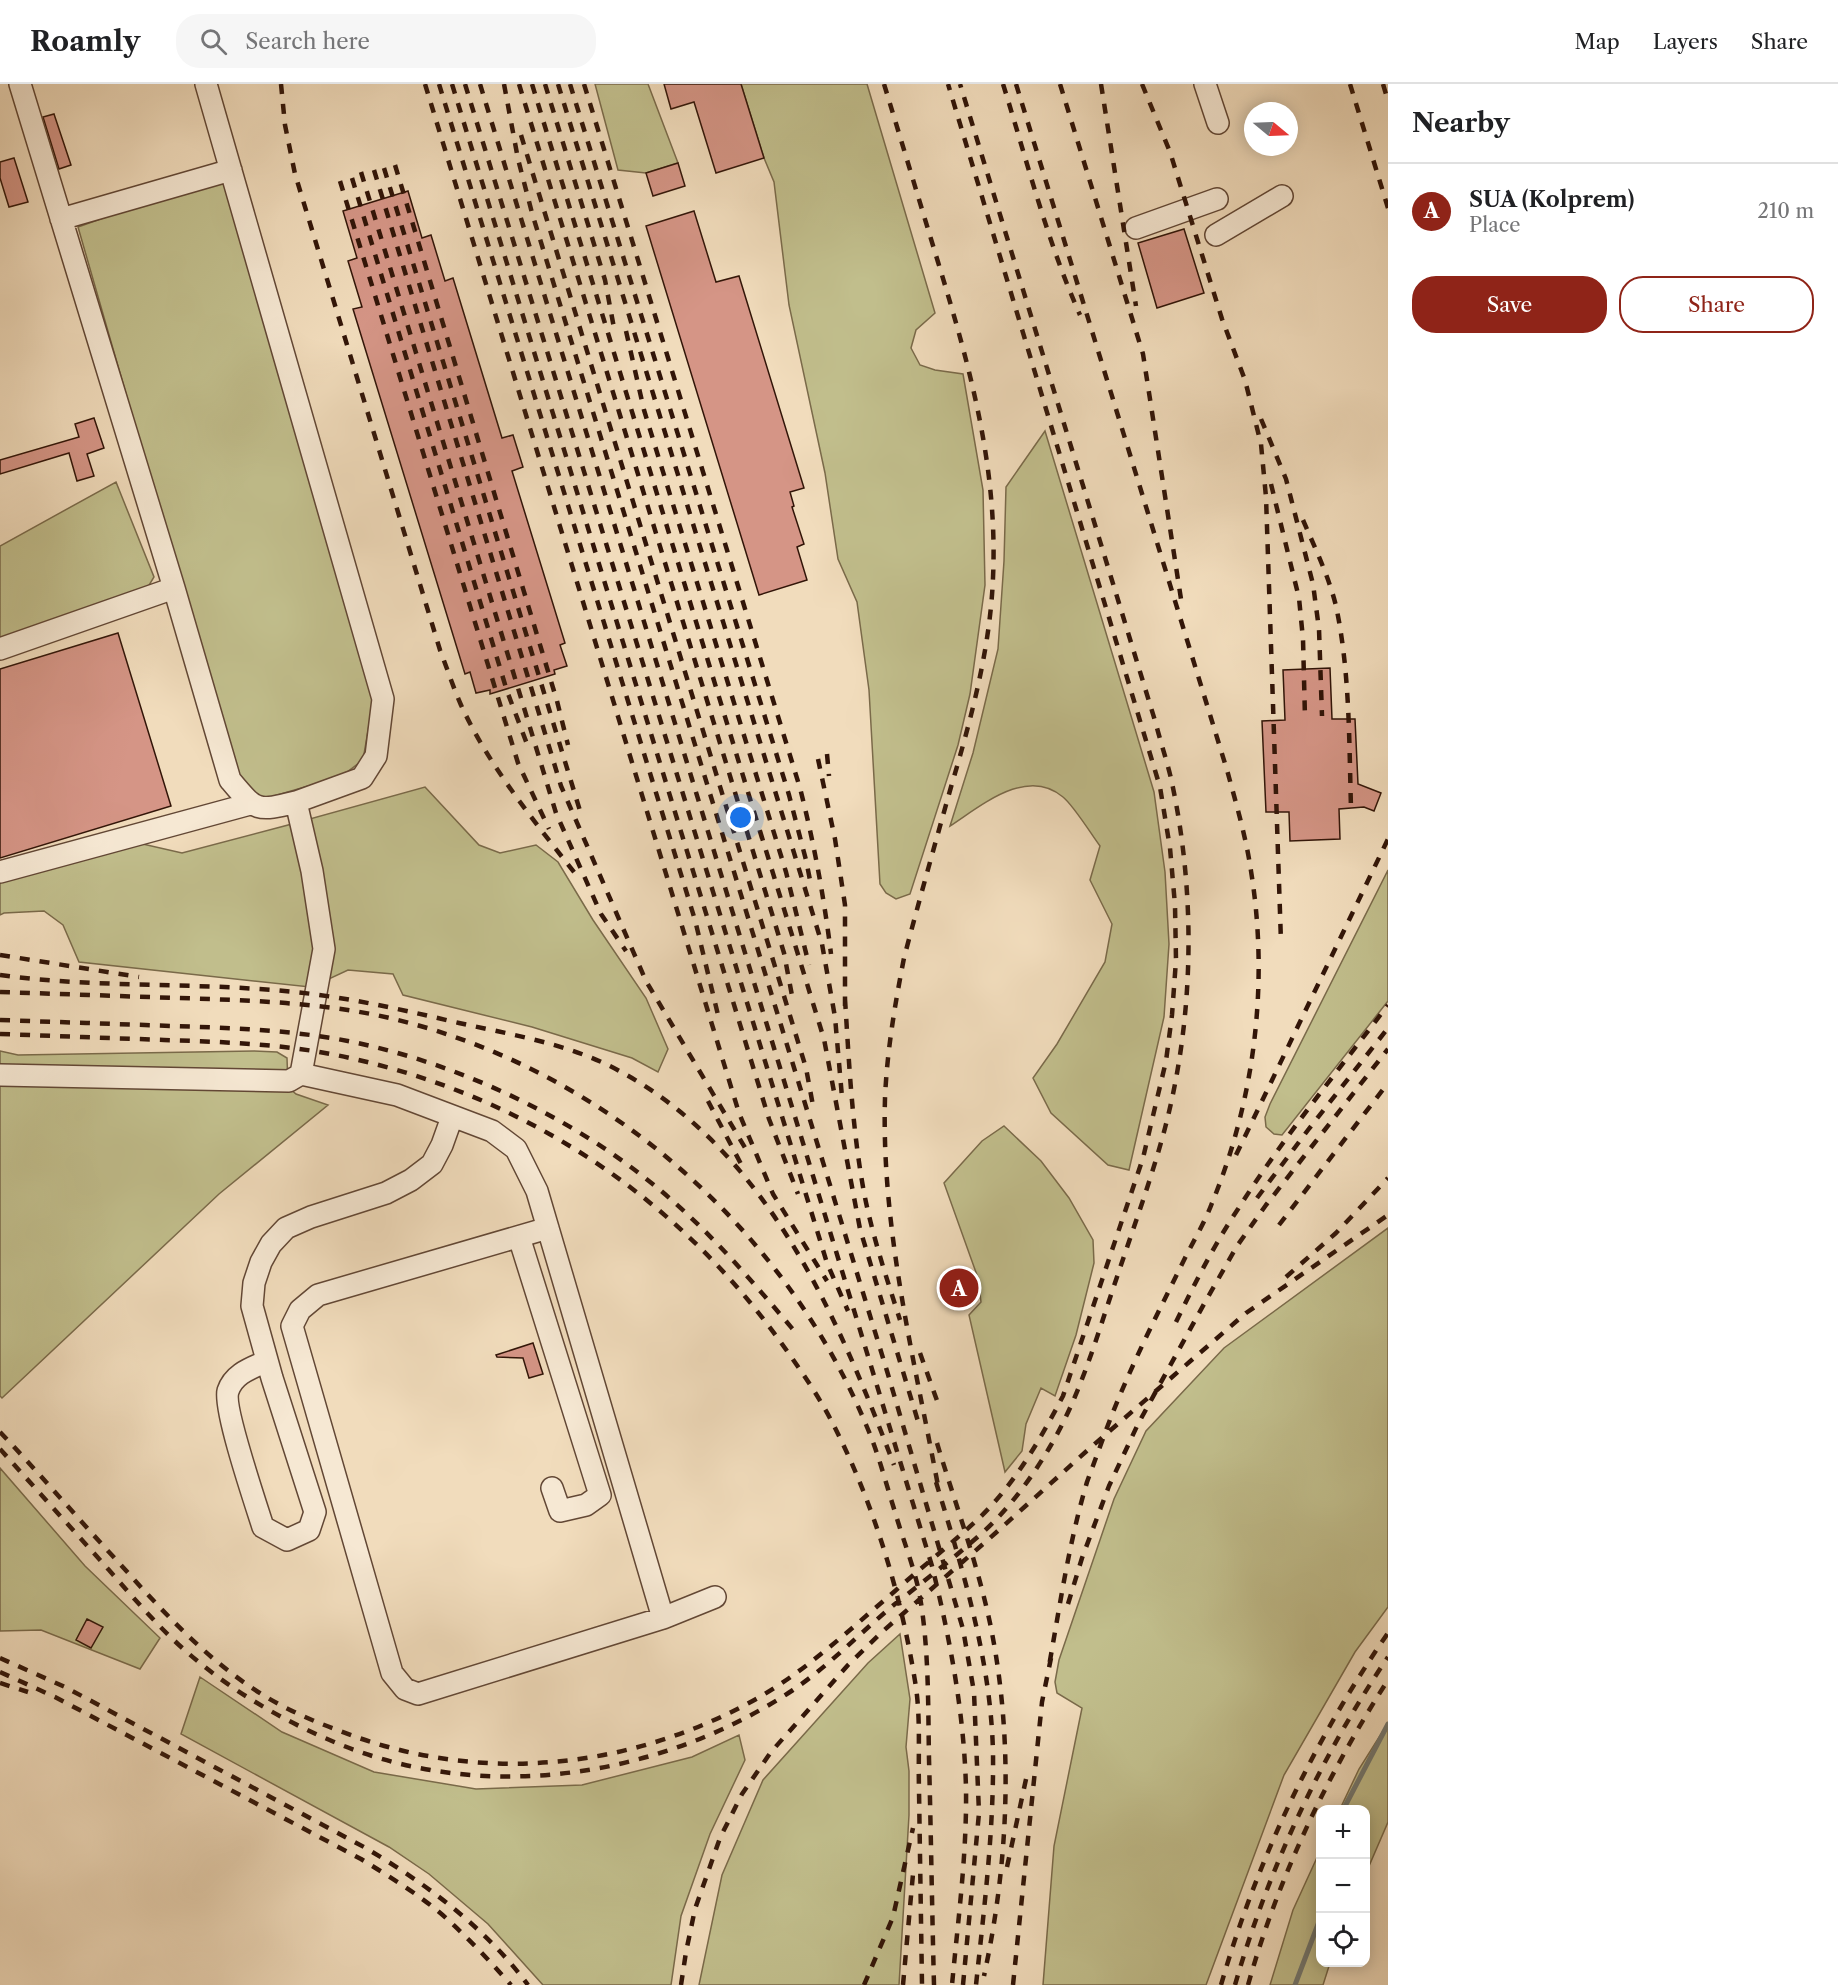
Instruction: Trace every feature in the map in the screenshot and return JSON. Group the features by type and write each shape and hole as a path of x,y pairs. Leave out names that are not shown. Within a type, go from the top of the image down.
{"lane":[{"path":"20,84 174,588 230,780 250,804"},
{"path":"0,872 250,804 268,809 296,802 362,778 376,756 383,699 206,84"},
{"path":"1206,84 1218,123"},
{"path":"61,219 231,170"},
{"path":"1216,235 1282,196"},
{"path":"1136,228 1217,199"},
{"path":"0,649 174,588"},
{"path":"296,802 312,871 324,949 301,1074"},
{"path":"0,1075 289,1081 301,1074 397,1095 492,1131 516,1149 537,1191 663,1618"},
{"path":"267,1361 238,1375 227,1392 231,1419 263,1527 287,1540 309,1530 315,1512 252,1306 254,1283 261,1262 271,1244 286,1228 311,1217 386,1193 411,1180 432,1164 452,1117"},
{"path":"548,1228 318,1295 300,1310 292,1326 392,1673 405,1689 418,1694 663,1618 715,1597"},
{"path":"519,1237 600,1495 586,1505 560,1511 552,1488"}],"shaded area":[{"path":"595,84 648,84 678,163 646,173 618,170"},
{"path":"741,84 867,84 935,313 916,330 911,348 920,365 935,370 963,374 983,490 985,585 970,694 958,745 910,894 896,899 886,893 880,884 869,690 857,602 838,559 825,473 789,305 774,182 764,158"},
{"path":"215,178 225,182 374,696 363,760 347,772 329,780 267,798 255,795 235,773 78,227"},
{"path":"1045,431 1154,792 1165,872 1169,944 1164,1017 1129,1170 1108,1165 1051,1113 1033,1078 1057,1044 1105,962 1112,924 1090,880 1100,846 1063,797 1049,789 1035,786 1020,787 1005,792 950,826 973,753 998,649 1006,487"},
{"path":"116,482 154,577 148,587 0,638 0,546"},
{"path":"425,787 479,845 500,853 536,845 558,862 593,920 646,998 668,1049 658,1072 632,1058 532,1027 403,995 393,974 348,970 329,979 306,820"},
{"path":"292,824 318,948 310,987 79,962 63,925 44,911 0,915 0,880 134,842 182,853"},
{"path":"1388,870 1388,1001 1282,1135 1274,1134 1266,1127 1265,1117 1270,1104"},
{"path":"0,1051 18,1055 277,1052 287,1058 288,1087 296,1094 328,1105 219,1194 2,1398 0,1396"},
{"path":"1004,1126 1041,1161 1069,1198 1093,1240 1094,1263 1076,1335 1055,1396 1041,1388 1026,1424 1022,1451 1005,1472 969,1315 981,1302 978,1278 944,1183 982,1141"},
{"path":"1388,1228 1388,1607 1355,1652 1284,1775 1206,1985 1043,1985 1054,1846 1082,1708 1057,1693 1055,1682 1059,1660 1114,1499 1146,1431 1224,1348"},
{"path":"0,1468 85,1566 160,1638 140,1669 41,1630 0,1631"},
{"path":"900,1634 910,1699 906,1747 909,1771 909,1815 899,1985 699,1985 722,1875 763,1780 868,1663"},
{"path":"200,1677 282,1732 374,1772 476,1789 582,1785 692,1757 739,1735 745,1760 710,1834 681,1916 671,1985 543,1985 488,1924 429,1874 389,1847 181,1734"},
{"path":"1388,1723 1388,1822 1370,1864 1370,1805 1342,1805 1359,1769"},
{"path":"1316,1860 1316,1967 1329,1967 1323,1985 1270,1985 1293,1910"}],"building":[{"path":"664,84 741,84 764,158 716,173 694,102 671,109"},
{"path":"54,114 71,165 59,169 43,117"},
{"path":"14,158 28,202 9,207 0,178 0,162"},
{"path":"678,163 685,186 653,196 646,173"},
{"path":"408,191 422,238 431,235 445,281 453,278 502,438 513,435 523,467 512,471 565,643 560,645 567,666 554,670 555,674 490,694 490,690 476,693 470,672 465,674 353,309 362,307 348,261 357,258 343,211"},
{"path":"694,211 716,282 739,276 804,488 790,492 794,506 792,507 804,544 797,547 807,580 759,595 646,226"},
{"path":"1184,229 1204,293 1157,308 1138,243"},
{"path":"94,418 104,448 87,454 94,476 77,481 69,453 0,474 0,460 79,437 75,424"},
{"path":"118,633 171,806 0,858 0,669"},
{"path":"1330,668 1332,719 1355,719 1358,784 1381,793 1374,811 1364,807 1339,809 1340,839 1290,841 1289,812 1266,812 1262,721 1285,720 1283,670"},
{"path":"967,1271 975,1297 951,1305 942,1279"},
{"path":"533,1343 543,1374 529,1378 523,1358 497,1357 496,1355"},
{"path":"87,1619 103,1627 91,1648 76,1640"}],"waterway":[{"path":"1346,1805 1388,1724"},
{"path":"1295,1985 1316,1930"}],"railway":[{"path":"281,84 285,125 295,174 440,650 461,705 485,751 529,815 577,876"},
{"path":"425,84 739,1113 773,1194 827,1281"},
{"path":"439,84 695,920 719,1019"},
{"path":"452,84 769,1119 798,1194"},
{"path":"465,84 827,1263 848,1311"},
{"path":"480,84 932,1566 955,1676 965,1760 965,1837 952,1985"},
{"path":"504,84 518,159 532,213 887,1371 963,1629 974,1692 979,1813 963,1985"},
{"path":"519,84 784,953 793,1001"},
{"path":"532,84 762,838"},
{"path":"545,84 605,280 614,328"},
{"path":"558,84 822,944 835,1017 842,1097"},
{"path":"570,84 789,795 811,885"},
{"path":"584,84 800,788 818,870 831,954"},
{"path":"884,84 950,301 971,379 986,457 993,537 991,605 984,658 966,736 904,958 892,1028 885,1098 888,1197 894,1246 910,1345 939,1491"},
{"path":"0,1432 170,1618 205,1652 243,1682 289,1710 386,1747 439,1758 491,1763 544,1763 596,1756 648,1744 698,1727 747,1704 787,1680 842,1637 976,1521 1014,1478 1063,1396 1143,1158 1166,1061 1172,1015 1176,960 1175,905 1170,848 1160,787 948,84"},
{"path":"0,1449 143,1609 197,1661 236,1690 322,1737 400,1764 458,1774 516,1776 575,1772 633,1761 689,1743 742,1719 793,1690 820,1670 895,1604 982,1533 1011,1503 1028,1480 1062,1425 1081,1383 1160,1146 1175,1086 1182,1043 1186,1000 1188,913 1180,826 1169,769 960,84"},
{"path":"1003,84 1047,230 1080,315"},
{"path":"1016,84 1227,770 1249,858 1259,955 1254,1040 1239,1123 1209,1210 1135,1361 1087,1482 1070,1551 1049,1666"},
{"path":"1060,84 1143,354 1181,599"},
{"path":"1101,84 1136,306"},
{"path":"1142,84 1170,152 1222,319 1245,380 1261,444 1266,497 1281,942"},
{"path":"1350,84 1388,208"},
{"path":"1383,84 1388,101"},
{"path":"521,135 806,1068 814,1111"},
{"path":"395,165 557,701 568,745"},
{"path":"384,168 581,814"},
{"path":"374,170 561,786 646,981 747,1151"},
{"path":"361,172 556,813 601,914 626,951"},
{"path":"352,178 507,691 527,744"},
{"path":"340,181 518,763 549,829"},
{"path":"626,331 644,410 786,872 809,965"},
{"path":"1261,419 1286,479 1313,584 1319,629 1322,716"},
{"path":"1271,484 1299,598 1303,639 1305,718"},
{"path":"1303,520 1330,584 1341,631 1348,707 1351,808"},
{"path":"827,754 829,776"},
{"path":"818,759 835,839 845,905 845,1006"},
{"path":"760,831 824,1039 860,1229 920,1428"},
{"path":"1236,1155 1388,839"},
{"path":"0,955 139,977"},
{"path":"0,975 97,983 259,989 335,997 536,1040 574,1051 610,1066 664,1099 711,1140 752,1186 788,1237 819,1292 847,1349 894,1465"},
{"path":"0,992 299,1004 371,1014 452,1036 529,1068 602,1110 670,1160 731,1217 785,1282 830,1352 867,1427 915,1576 923,1617 928,1678 934,1985"},
{"path":"845,999 859,1164 866,1204 900,1320"},
{"path":"1176,1322 1213,1250 1255,1183 1388,1005"},
{"path":"0,1020 263,1030 353,1042 440,1066 524,1102 565,1124 604,1148 641,1175 708,1234 796,1333"},
{"path":"1257,1198 1388,1028"},
{"path":"0,1034 257,1044 327,1053 415,1075 477,1098 536,1127 593,1160 646,1199 695,1243 741,1291 815,1392 847,1452 884,1548 902,1615 917,1694 922,1985"},
{"path":"1068,1604 1082,1558 1109,1486 1138,1424 1237,1246 1266,1205 1388,1049"},
{"path":"1279,1225 1388,1083"},
{"path":"708,1101 741,1164"},
{"path":"1286,1277 1336,1233 1388,1178"},
{"path":"681,1985 695,1909 720,1838 742,1794 771,1752 848,1665 882,1632 1090,1448 1246,1313 1388,1215"},
{"path":"920,1353 940,1409"},
{"path":"937,1443 985,1600 998,1667 1003,1711 1005,1755 1003,1844 999,1889 984,1976"},
{"path":"936,1482 974,1616 991,1718 992,1811 976,1985"},
{"path":"1221,1985 1252,1892 1290,1802 1336,1716 1388,1633"},
{"path":"1235,1985 1263,1899 1299,1815 1340,1734 1388,1657"},
{"path":"0,1658 65,1687 387,1861 431,1891 473,1925 493,1944 528,1985"},
{"path":"1013,1985 1042,1702 1051,1658"},
{"path":"0,1672 55,1697 361,1859 405,1887 446,1918 511,1985"},
{"path":"1248,1985 1274,1905 1307,1827 1345,1752 1388,1680"},
{"path":"0,1683 28,1692"},
{"path":"1007,1867 1028,1770"},
{"path":"864,1985 893,1917 913,1828"},
{"path":"903,1985 913,1874"}],"place":[{"name":"SUA (Kolprem)","path":"959,1288"}]}
